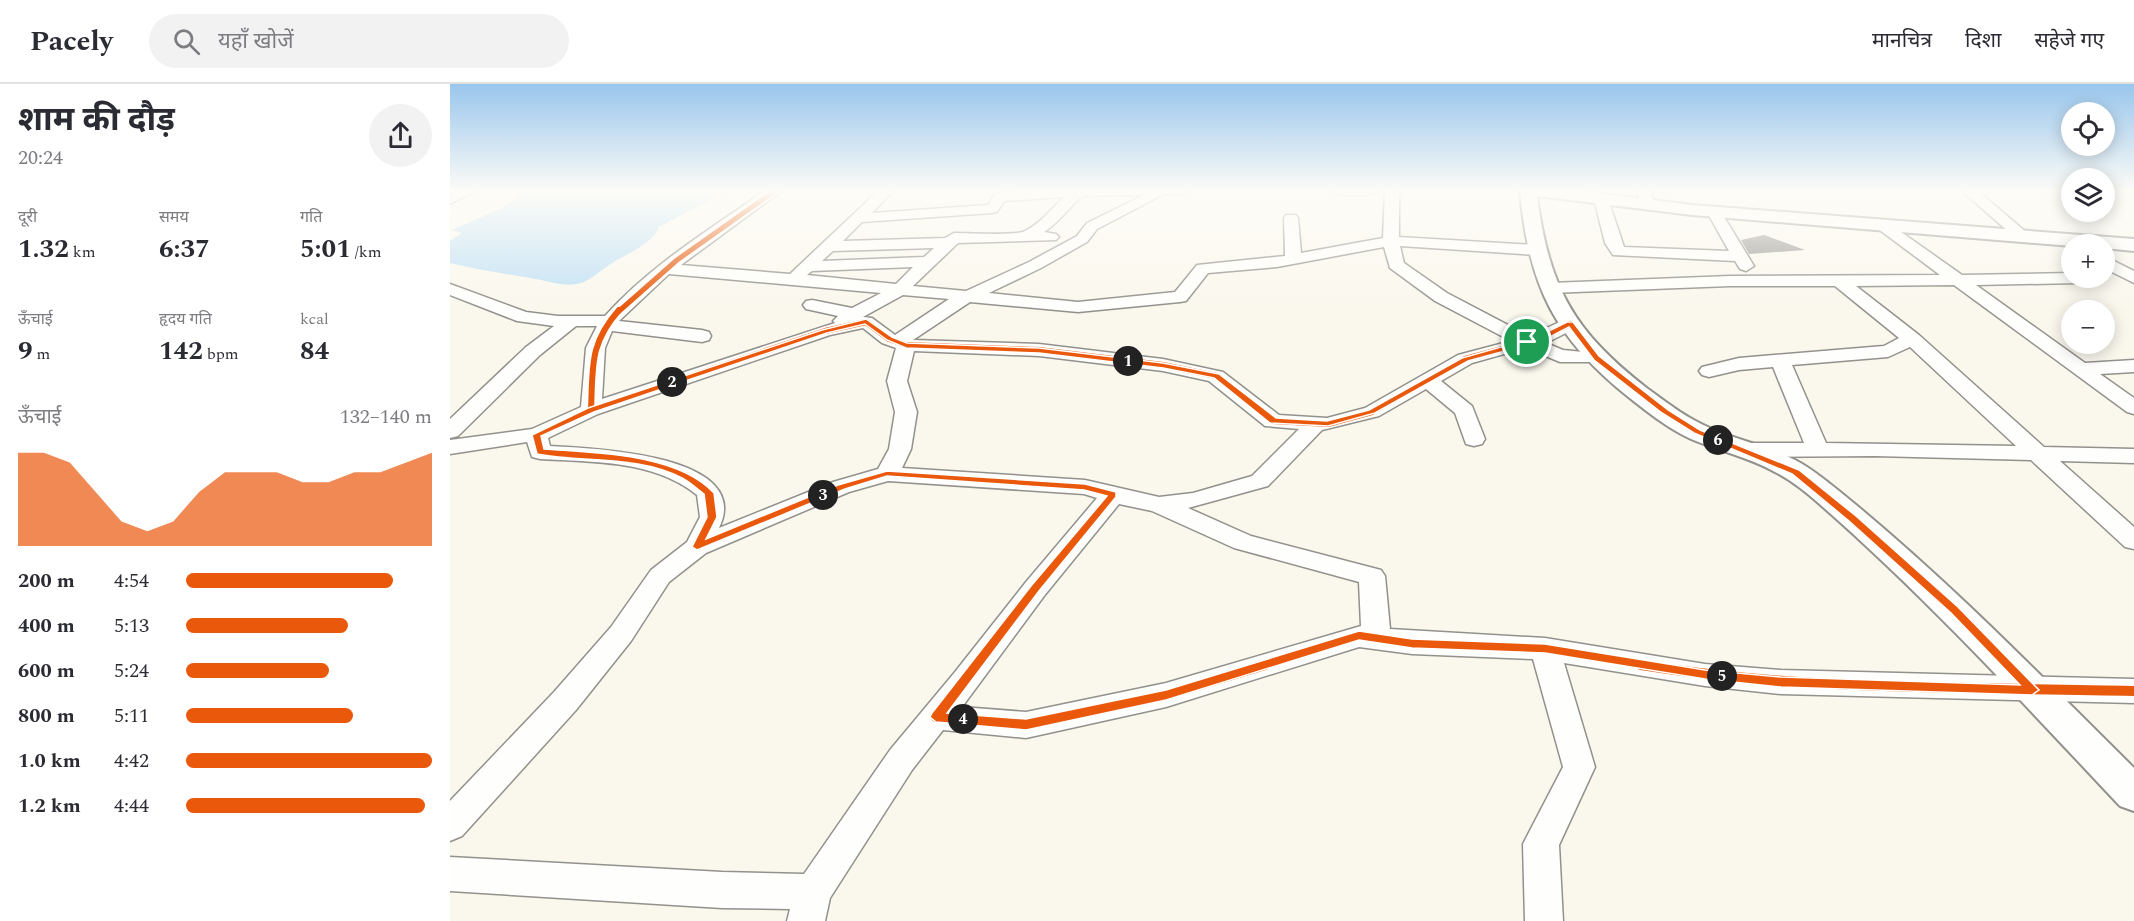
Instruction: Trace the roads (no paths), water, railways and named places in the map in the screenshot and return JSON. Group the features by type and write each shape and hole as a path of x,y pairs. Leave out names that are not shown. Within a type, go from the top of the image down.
{"street":[{"path":"591,410 597,342 608,323 626,304 668,269 723,229"},
{"path":"794,279 846,229"},
{"path":"450,447 487,440 536,435 591,410 853,320 899,290 952,240 956,229"},
{"path":"1027,237 1039,229"},
{"path":"887,474 900,449 906,412 897,381 902,344 966,297 1035,265 1082,239 1090,229"},
{"path":"1292,229 1294,259"},
{"path":"1391,229 1396,266 1409,277 1441,297 1527,342 1560,356 1596,358"},
{"path":"1532,229 1543,274 1570,324 1596,358 1665,412 1697,432 1796,472 1853,519 1954,610 2134,794"},
{"path":"1609,229 1613,243 1619,252 1739,256"},
{"path":"1724,229 1739,256 1758,281"},
{"path":"1888,229 2134,408"},
{"path":"1930,229 2061,241"},
{"path":"2014,229 2023,237"},
{"path":"829,246 1051,237"},
{"path":"668,269 1078,307 1180,297 1203,268 1294,259 1391,241 1536,250"},
{"path":"2115,244 2134,245"},
{"path":"808,266 928,262"},
{"path":"2115,267 2133,276"},
{"path":"2115,277 2133,276"},
{"path":"1550,288 1758,281 2061,278"},
{"path":"1840,281 1912,339 2134,541"},
{"path":"450,289 523,317 608,323 702,336"},
{"path":"812,305 853,320 866,322 902,344 1039,350 1185,369 1216,376 1273,421 1328,424 1372,411 1465,359 1539,339 1570,324"},
{"path":"450,431 533,351 572,321"},
{"path":"1709,371 1739,364 1888,351 1912,339"},
{"path":"1780,361 1818,450"},
{"path":"2082,369 2134,366"},
{"path":"1428,381 1465,410 1474,439"},
{"path":"1159,505 1196,500 1260,481 1317,423"},
{"path":"536,435 540,452 601,456 650,464 685,476 701,487 709,493 712,517 697,547"},
{"path":"1746,450 2134,456"},
{"path":"450,825 565,701 621,634 660,576 697,547 842,487 887,474 1085,487 1159,505 1243,542 1372,576 1376,638"},
{"path":"450,874 722,890 809,906 901,760 1035,589 1113,495"},
{"path":"936,717 1026,725 1166,695 1359,636 1412,643 1545,649 1705,675 1781,682 2134,691"},
{"path":"1544,921 1541,844 1579,767 1545,649"}],"water":[{"path":"658,229 652,238 590,279 573,284 561,284 450,263 450,241 462,233 452,230"}]}
